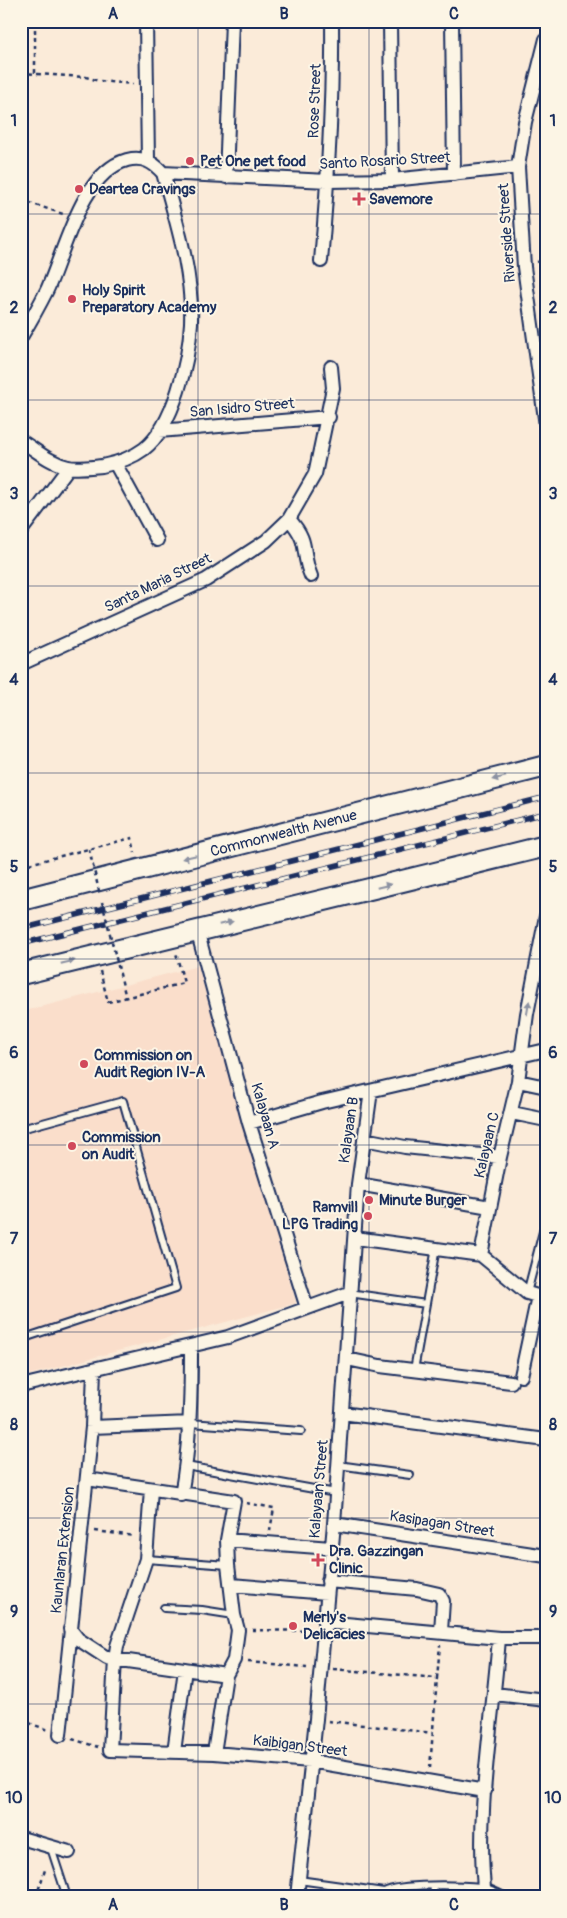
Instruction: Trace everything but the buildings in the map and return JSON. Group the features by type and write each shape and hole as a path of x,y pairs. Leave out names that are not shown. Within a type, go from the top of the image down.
{"main road":[{"name":"Commonwealth Avenue","path":"21,900 546,766"},
{"path":"21,974 546,846"}],"street":[{"path":"146,21 148,160"},
{"path":"226,177 232,21"},
{"name":"Rose Street","path":"328,181 333,85 332,21"},
{"path":"390,21 392,180"},
{"path":"452,21 454,174"},
{"name":"Riverside Street","path":"546,39 525,122 518,167 524,267 546,426"},
{"path":"21,337 47,290 76,218 96,181 110,168 134,158 148,160 164,174"},
{"name":"Santo Rosario Street","path":"164,174 328,181 392,180 518,167"},
{"name":"San Isidro Street","path":"21,441 55,463 69,467 93,467 115,463 145,448 159,431 174,402 185,369 191,322 188,274 164,174"},
{"path":"321,261 328,181"},
{"name":"Santa Maria Street","path":"21,664 206,580 266,541 289,519 315,474 333,388 331,367"},
{"name":"San Isidro Street","path":"159,431 328,418"},
{"path":"115,463 157,540"},
{"path":"21,531 69,467"},
{"path":"289,519 300,531 305,542 306,561 311,576"},
{"name":"Kalayaan C","path":"481,1255 500,1158 512,1113 546,916"},
{"name":"Kalayaan A","path":"197,930 249,1123 307,1308"},
{"name":"Kalayaan B","path":"349,1293 358,1184 371,1091 546,1050"},
{"path":"518,1081 546,1087"},
{"path":"249,1123 322,1102 371,1091"},
{"path":"512,1113 546,1120"},
{"path":"364,1139 405,1147 500,1158"},
{"path":"358,1184 490,1207"},
{"path":"347,1359 414,1370 516,1379 537,1296 481,1255 355,1238"},
{"path":"21,1386 228,1337 349,1293"},
{"name":"Kalayaan Street","path":"297,1897 334,1524 337,1464 347,1359 349,1293"},
{"path":"181,1495 190,1423 191,1347"},
{"name":"Kaunlaran Extension","path":"60,1735 92,1427 94,1370"},
{"path":"342,1413 546,1440"},
{"path":"92,1427 190,1423"},
{"path":"87,1479 181,1495 234,1501 227,1540 234,1615 238,1630 234,1660 226,1675 214,1753"},
{"path":"115,1659 117,1646 146,1559 150,1489"},
{"name":"Kasipagan Street","path":"334,1524 546,1556"},
{"path":"227,1540 331,1548"},
{"path":"231,1584 417,1589 439,1594 443,1601 441,1631"},
{"path":"324,1627 441,1631 499,1638 546,1638"},
{"path":"70,1629 78,1639 95,1652 107,1658 226,1675"},
{"path":"484,1892 482,1862 485,1791 499,1638"},
{"name":"Kaibigan Street","path":"115,1659 110,1750 214,1753 310,1761 485,1791"},
{"path":"174,1752 185,1669"},
{"path":"495,1694 546,1700"},
{"path":"22,1838 69,1852"}],"lane":[{"path":"21,1128 123,1101 176,1288 21,1339"},
{"path":"537,1296 546,1220"},
{"path":"414,1370 436,1248"},
{"path":"349,1293 426,1304"},
{"path":"190,1423 300,1431"},
{"path":"337,1464 410,1475"},
{"path":"186,1466 336,1493"},
{"path":"146,1559 228,1565"},
{"path":"164,1608 202,1610 234,1615"},
{"path":"51,1847 67,1897"},
{"path":"299,1880 384,1894 390,1888 434,1886 484,1892 507,1897"},
{"path":"433,1897 434,1886"}],"path":[{"path":"35,21 35,73"},
{"path":"21,73 86,77 99,81 146,85"},
{"path":"21,200 76,218"},
{"path":"21,866 132,838"},
{"path":"89,849 99,891"},
{"path":"102,902 126,998"},
{"path":"96,955 108,1002 126,998 184,983 172,937"},
{"path":"234,1501 274,1508 267,1542"},
{"path":"82,1529 148,1537"},
{"path":"238,1630 324,1627"},
{"path":"428,1782 441,1631"},
{"path":"234,1660 437,1678"},
{"path":"316,1719 433,1733"},
{"path":"36,1897 51,1847"}],"shaded area":[{"name":"Commission on Audit","path":"198,966 296,1303 21,1377 21,1012"}],"railway":[{"path":"21,929 546,797"},
{"path":"21,944 546,813"}],"place":[{"name":"Pet One pet food","path":"190,161"},
{"name":"Deartea Cravings","path":"79,189"},
{"name":"Savemore","path":"359,199"},
{"name":"Holy Spirit Preparatory Academy","path":"72,299"},
{"name":"Commission on Audit Region IV-A","path":"84,1064"},
{"name":"Commission on Audit","path":"72,1146"},
{"name":"Minute Burger","path":"369,1200"},
{"name":"Ramvill LPG Trading","path":"368,1216"},
{"name":"Dra. Gazzingan Clinic","path":"318,1560"},
{"name":"Merly's Delicacies","path":"293,1626"}]}
